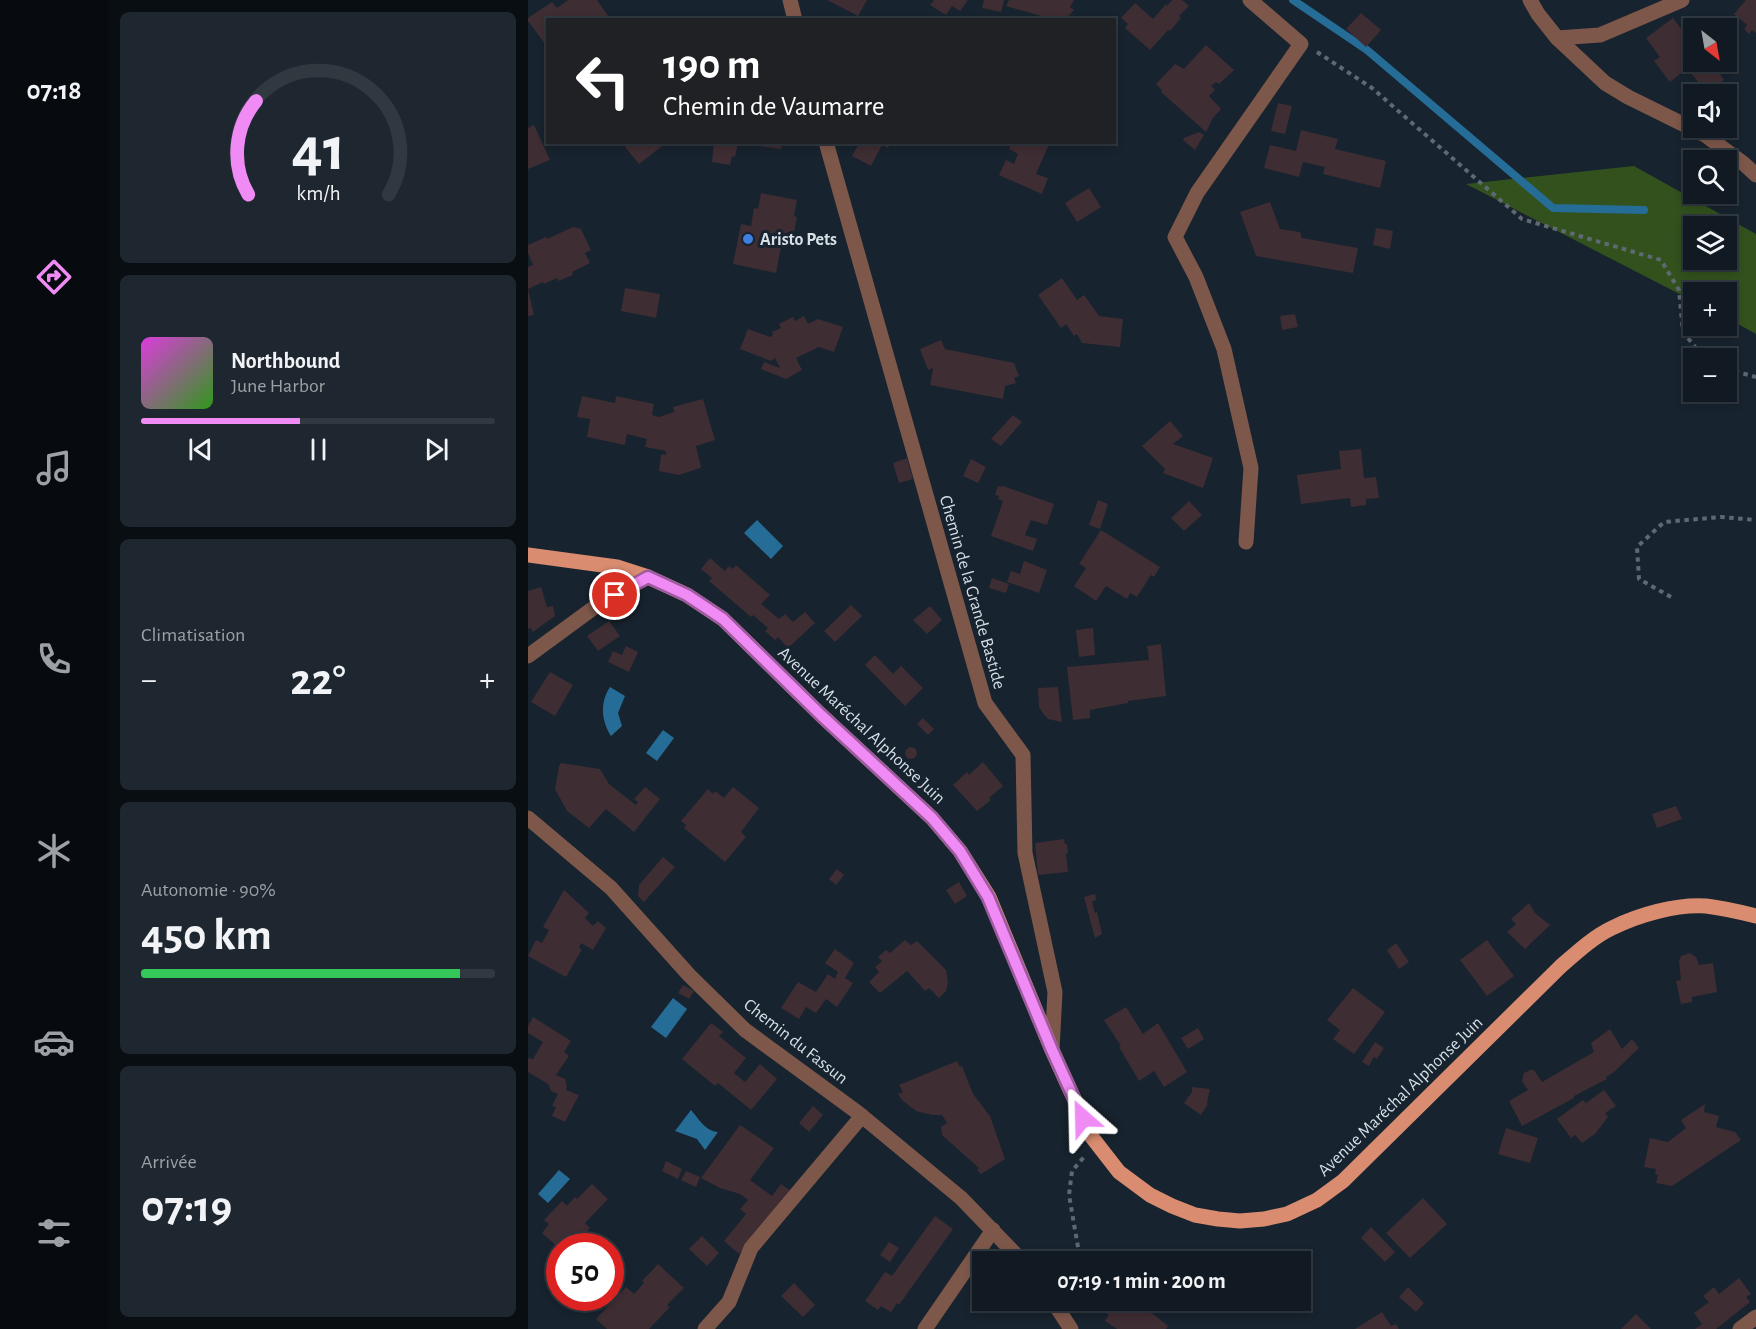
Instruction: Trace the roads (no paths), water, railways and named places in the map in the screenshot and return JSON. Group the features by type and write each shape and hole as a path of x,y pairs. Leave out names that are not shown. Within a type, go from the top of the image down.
{"main road":[{"name":"Avenue Maréchal Alphonse Juin","path":"528,555 617,567 648,577 687,595 723,619 821,715 932,818 960,851 988,897 1091,1136 1119,1172 1150,1195 1195,1215 1229,1220 1264,1220 1287,1214 1317,1200 1343,1181 1549,978 1582,948 1610,928 1641,916 1669,909 1704,906 1756,916"}],"street":[{"path":"790,0 794,18"},
{"path":"1246,542 1251,468 1226,360 1196,277 1175,237 1197,193 1301,44 1250,0"},
{"path":"1530,0 1557,38 1605,83 1628,97 1705,135 1756,175"},
{"path":"1557,38 1600,35 1682,0"},
{"name":"Chemin de la Grande Bastide","path":"827,144 985,703 1023,755 1025,853 1055,992 1052,1050"},
{"path":"528,656 603,601 648,577"},
{"name":"Chemin du Fassun","path":"528,818 611,888 689,975 745,1030 862,1116 961,1198 1013,1251"},
{"path":"705,1329 729,1302 752,1248 862,1116"},
{"path":"925,1329 993,1230"},
{"path":"1059,1311 1071,1329"},
{"path":"1740,1329 1756,1317"}],"water":[{"path":"757,520 783,546 771,559 744,533"},
{"path":"610,687 625,696 618,713 622,726 611,736 605,724 603,711"},
{"path":"663,730 674,738 657,761 646,753"},
{"path":"673,998 687,1009 666,1038 651,1027"},
{"path":"691,1110 706,1127 718,1132 705,1150 697,1139 675,1131"},
{"path":"559,1170 570,1179 548,1203 538,1194"}],"waterway":[{"path":"1293,0 1367,50 1553,208 1644,210"}],"place":[{"name":"Aristo Pets","path":"748,239"}]}
